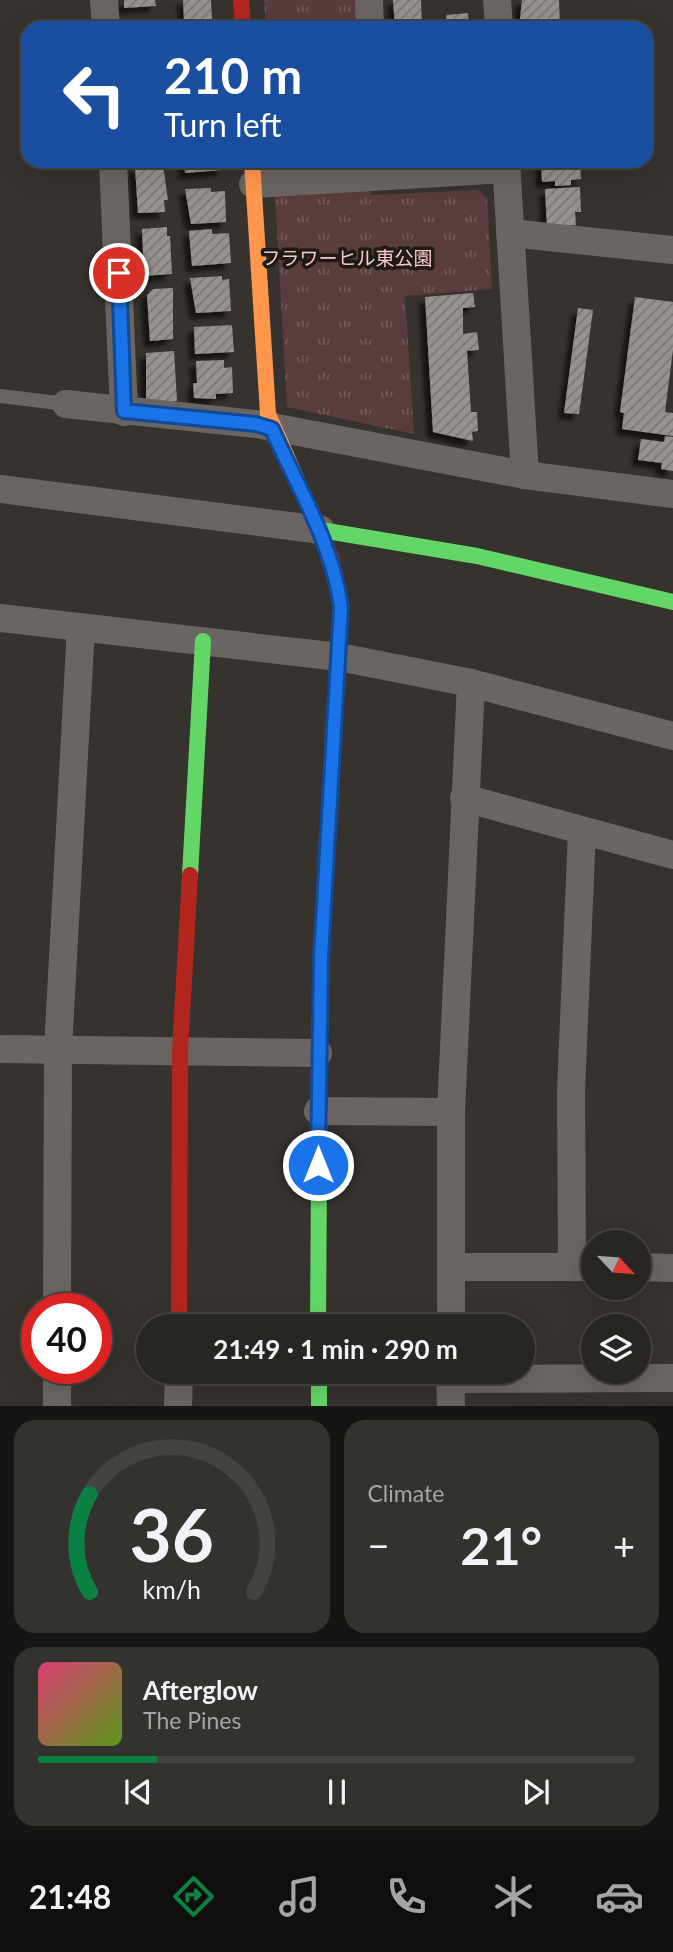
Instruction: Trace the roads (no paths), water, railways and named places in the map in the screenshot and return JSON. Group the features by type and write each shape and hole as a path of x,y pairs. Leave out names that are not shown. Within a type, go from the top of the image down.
{"street":[{"path":"104,0 106,21"},
{"path":"242,0 243,21"},
{"path":"369,0 370,21"},
{"path":"498,0 499,21"},
{"path":"113,168 124,411"},
{"path":"318,1314 318,1053 341,607 337,579 321,530 272,429 265,397 252,173 375,168"},
{"path":"506,168 525,475"},
{"path":"510,233 673,250"},
{"path":"66,404 256,424 525,475 673,494"},
{"path":"0,489 321,530 477,556 673,602"},
{"path":"0,618 339,657 471,683 673,736"},
{"path":"57,1293 58,1049 81,628"},
{"path":"179,1314 180,1051 203,641"},
{"path":"451,1314 451,1112 471,683"},
{"path":"464,798 673,855"},
{"path":"581,1238 571,1091 582,831"},
{"path":"0,1049 318,1053"},
{"path":"318,1111 451,1112"},
{"path":"451,1268 581,1267"},
{"path":"651,1268 673,1268"},
{"path":"450,1386 673,1378"},
{"path":"57,1384 57,1406"},
{"path":"178,1384 178,1406"},
{"path":"318,1384 319,1406"}],"lane":[{"path":"0,396 66,404"}],"park label":[{"name":"フラワーヒル東公園","path":"347,258"}]}
